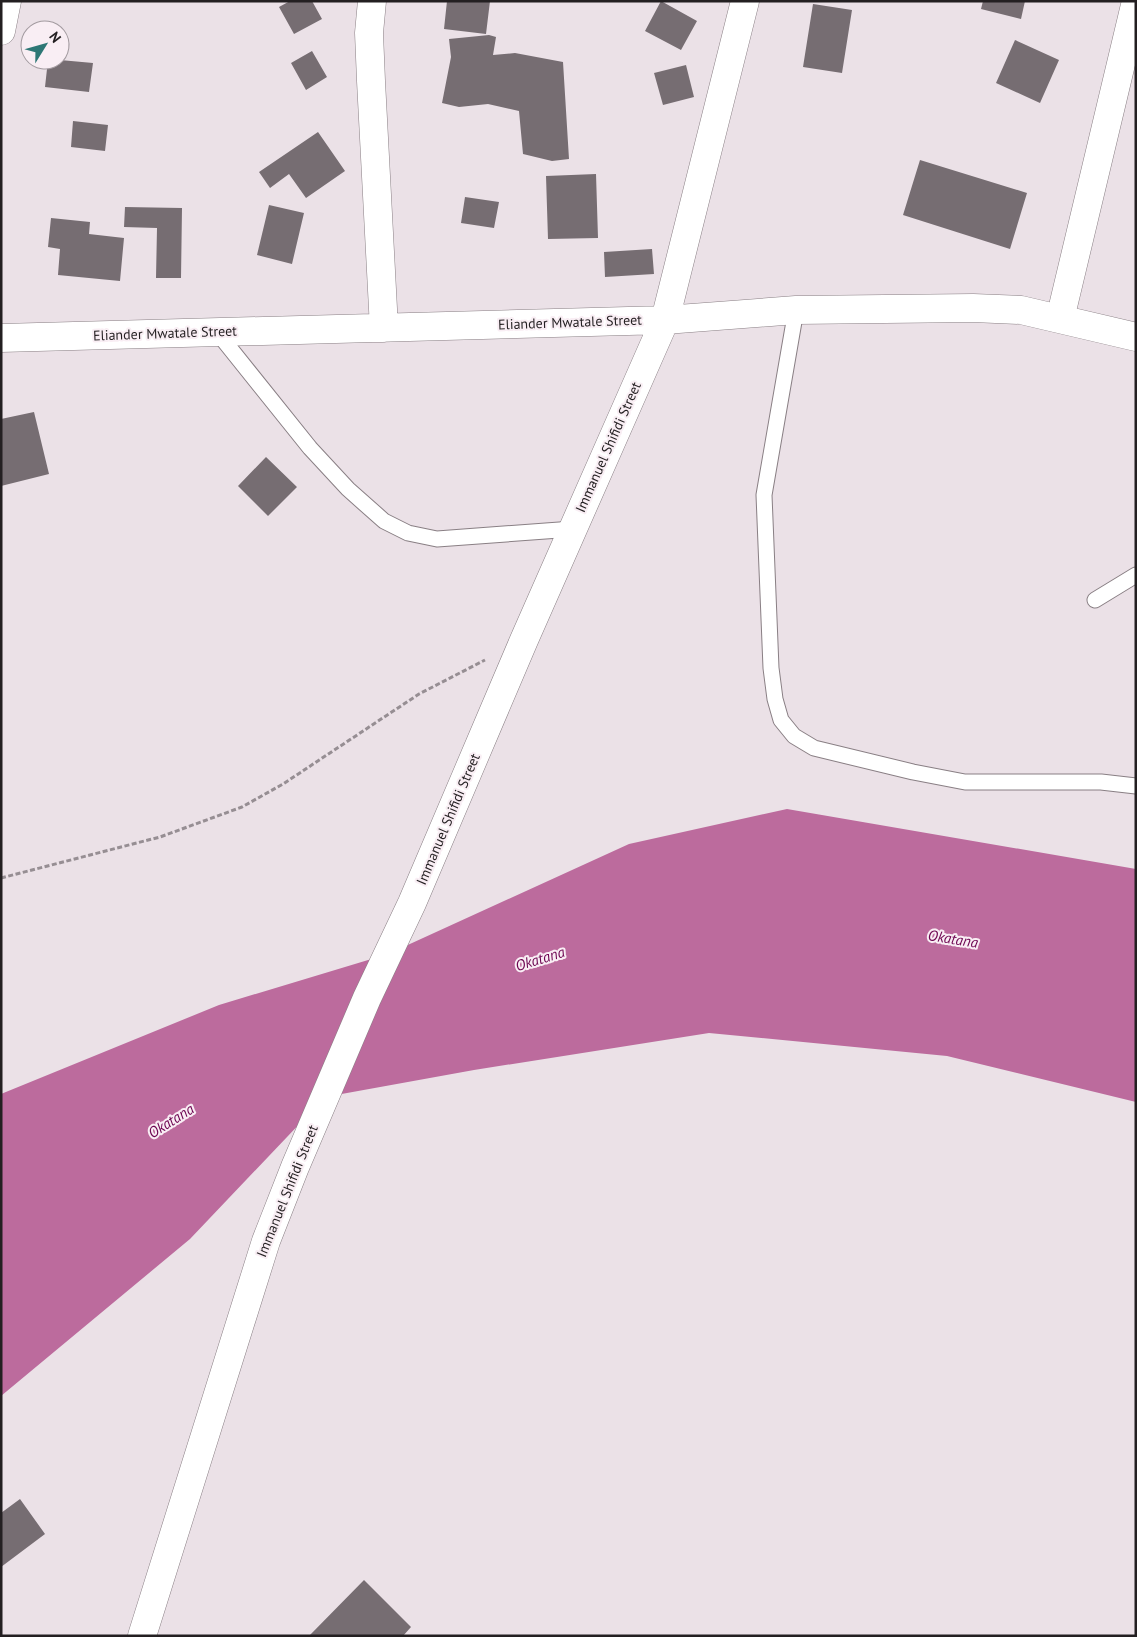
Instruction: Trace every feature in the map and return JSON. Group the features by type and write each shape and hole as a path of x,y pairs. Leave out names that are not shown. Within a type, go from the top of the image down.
{"street":[{"path":"1,31 6,1"},
{"path":"372,1 369,33 370,62 384,328"},
{"name":"Immanuel Shifidi Street","path":"142,1636 266,1241 295,1167 367,998 412,903 524,640 664,320 745,1"},
{"path":"1060,319 1136,1"},
{"name":"Eliander Mwatale Street","path":"1,338 664,320 796,310 997,309 1021,310 1136,337"}],"lane":[{"path":"796,310 764,495 771,668 775,699 781,720 794,736 814,748 913,772 965,782 1101,782 1136,786"},
{"path":"217,332 310,448 348,489 384,521 408,533 437,539 573,529"},
{"path":"1095,600 1136,575"}],"path":[{"path":"1,878 160,837 242,806 291,779 419,694 524,640"}],"water":[{"name":"Okatana","path":"787,809 1136,869 1136,1102 947,1056 709,1033 474,1070 325,1097 190,1239 1,1396 1,1094 219,1005 388,954 629,844"}],"building":[{"path":"290,1 312,1 322,19 294,34 279,7"},
{"path":"447,1 490,1 486,34 444,29"},
{"path":"661,1 697,21 681,50 645,31"},
{"path":"983,1 1025,1 1021,19 981,9"},
{"path":"813,4 852,10 842,73 803,67"},
{"path":"489,35 496,37 493,55 515,53 563,62 569,159 552,161 523,154 519,111 488,104 459,107 442,103 451,57 449,39"},
{"path":"1015,40 1059,60 1040,103 996,83"},
{"path":"312,51 327,77 306,90 291,63"},
{"path":"70,61 93,63 89,92 45,87 47,70 70,70"},
{"path":"686,65 694,97 663,105 654,73"},
{"path":"73,121 108,125 105,151 71,147"},
{"path":"318,132 345,171 306,198 289,174 270,188 259,172"},
{"path":"920,160 1027,193 1010,249 903,215"},
{"path":"596,174 598,238 548,239 546,176"},
{"path":"465,197 499,202 494,228 461,223"},
{"path":"269,205 304,213 292,264 257,255"},
{"path":"125,207 182,208 181,278 156,278 157,228 124,227"},
{"path":"51,218 90,222 89,234 124,238 120,281 58,275 60,249 48,247"},
{"path":"652,249 654,274 605,277 604,252"},
{"path":"34,412 49,474 1,486 1,419"},
{"path":"266,457 297,487 268,516 238,486"},
{"path":"20,1499 45,1534 1,1567 1,1513"},
{"path":"364,1580 411,1627 403,1636 309,1636"}]}
